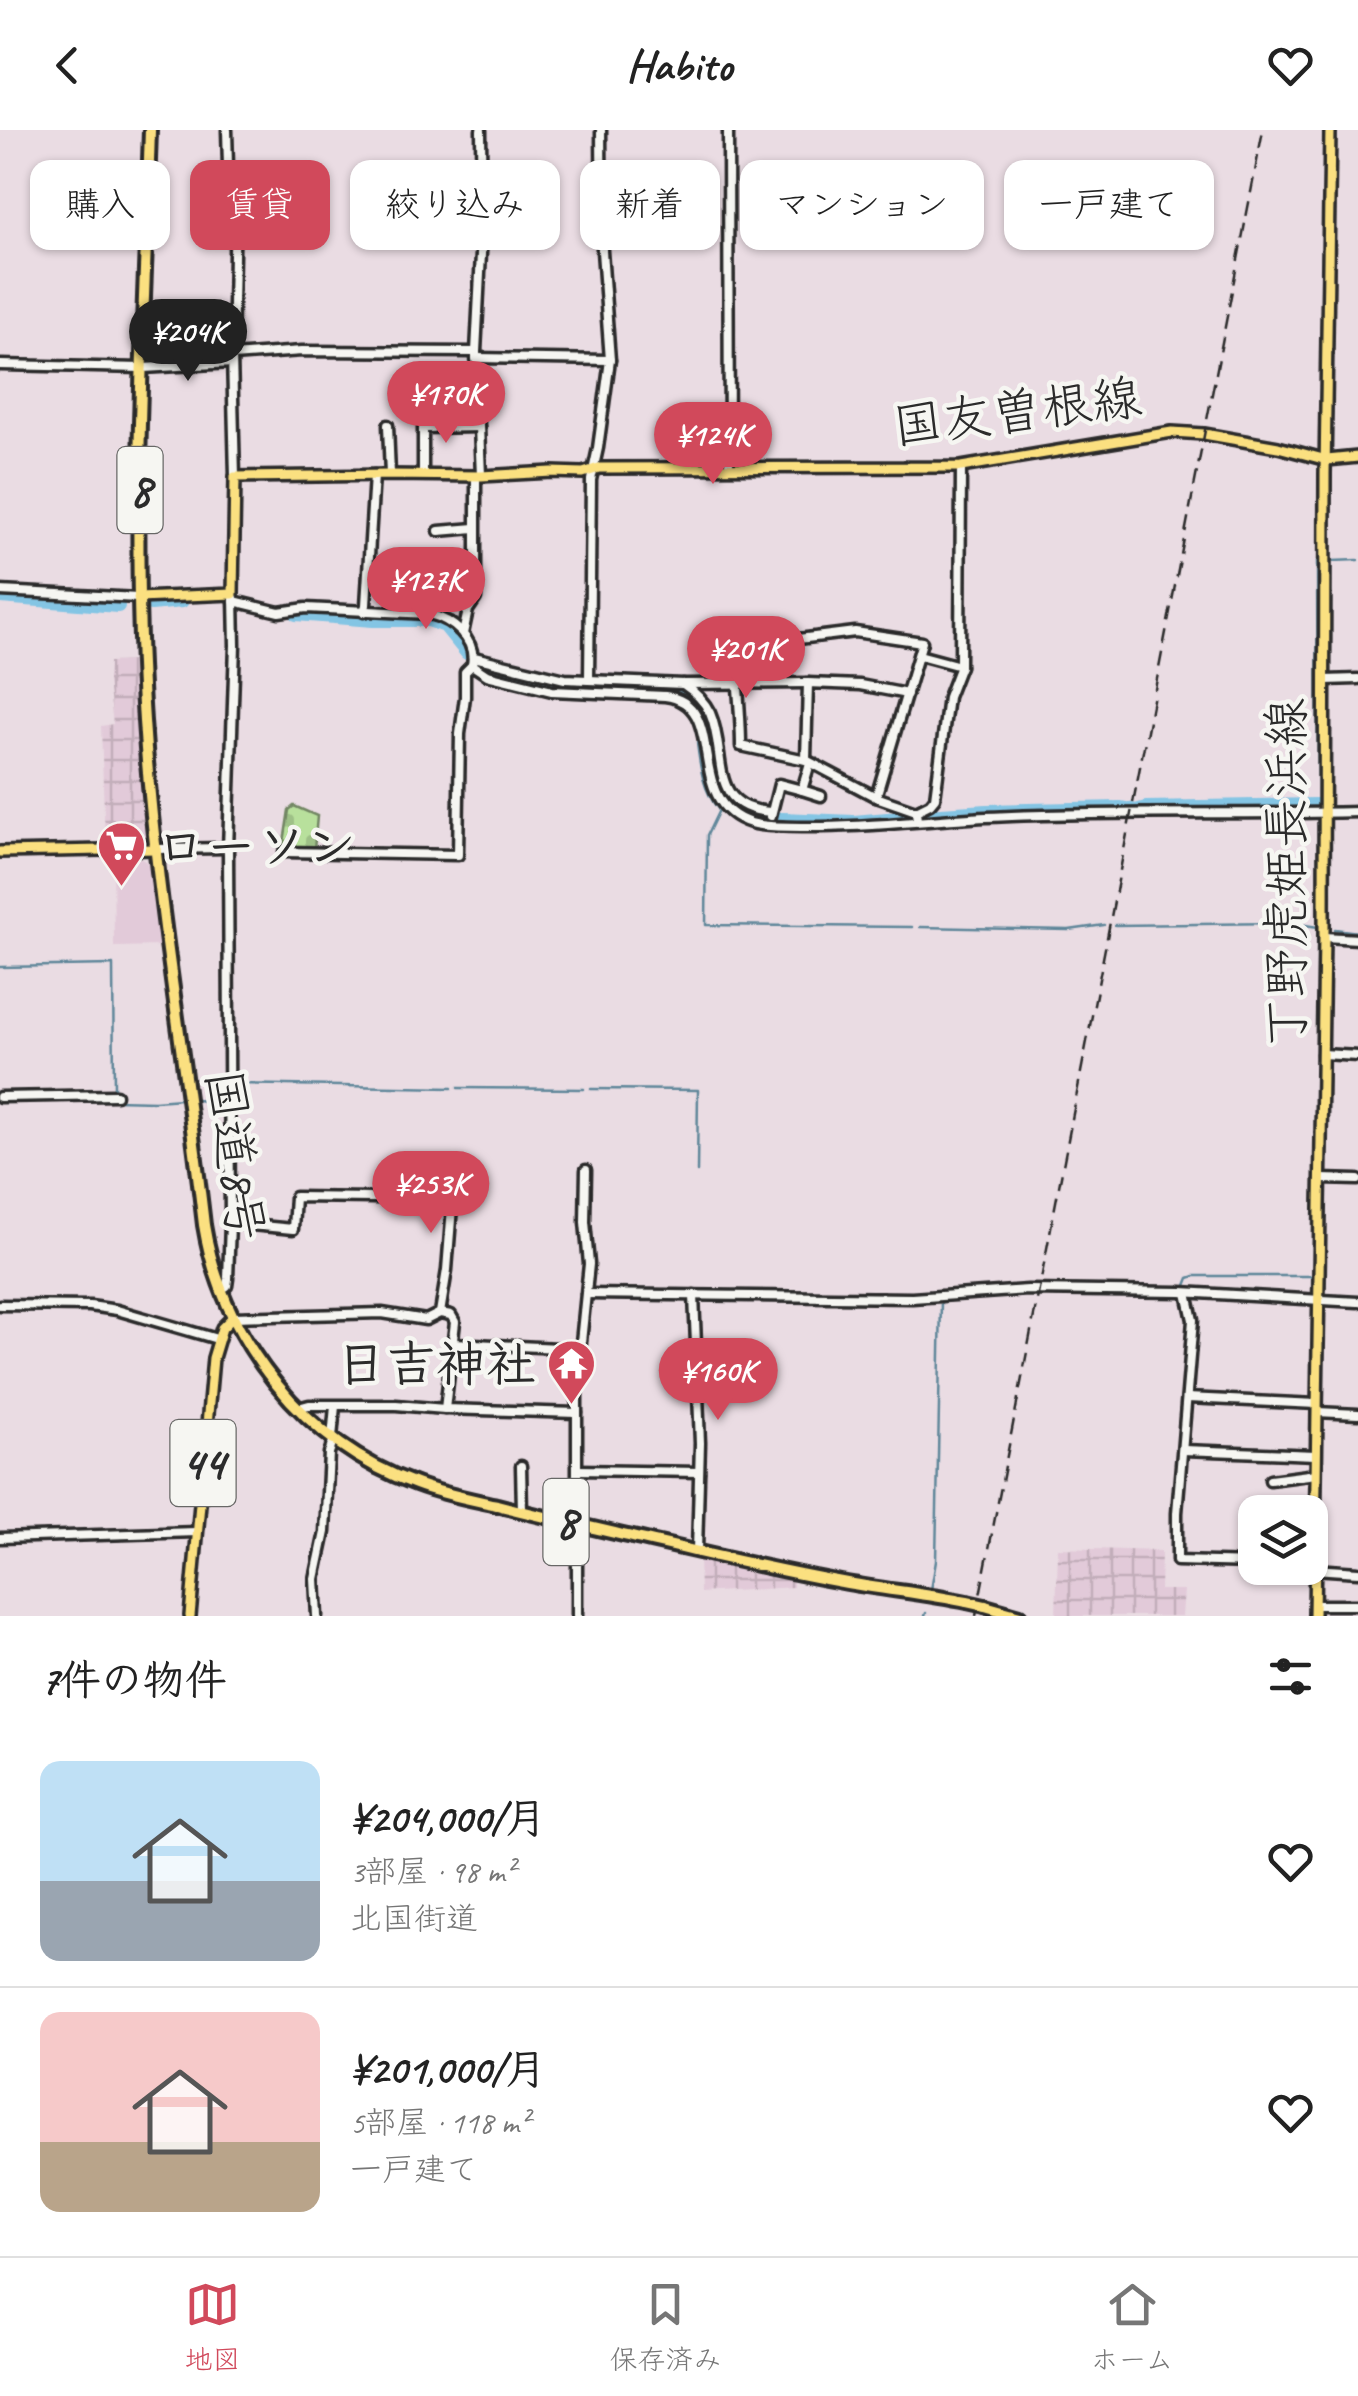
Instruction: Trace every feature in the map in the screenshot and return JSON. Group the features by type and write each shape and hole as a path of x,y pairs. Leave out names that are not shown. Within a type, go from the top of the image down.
{"highway":[{"name":"国道8号","path":"150,130 138,598 144,723 156,850 204,1226 220,1290 260,1364 298,1408 333,1439 375,1466 414,1484 697,1551 848,1583 967,1602 1020,1616"}],"main road":[{"name":"丁野虎姫長浜線","path":"1315,1495 1330,130"},
{"name":"国友曽根線","path":"235,477 478,476 599,468 961,467 1172,432 1278,447 1327,460 1358,457"},
{"path":"138,598 234,597 235,477"},
{"path":"0,852 156,850"},
{"name":"44","path":"190,1616 212,1358 217,1339 233,1317"},
{"name":"丁野虎姫長浜線","path":"1313,1585 1314,1610"}],"street":[{"path":"227,130 235,204 232,359 235,477"},
{"path":"481,130 476,598 468,610 463,634 472,661 488,675 552,691 665,696 689,705 701,722 711,783 722,802 746,821 771,818 850,828 917,816 1358,812"},
{"path":"589,680 592,471 610,360 602,251 601,130"},
{"path":"728,130 728,467"},
{"path":"0,365 142,368 302,351 610,360"},
{"path":"388,425 390,475"},
{"path":"423,475 423,428 479,428"},
{"path":"917,816 935,798 948,697 960,666 961,467"},
{"path":"364,612 374,475"},
{"path":"439,531 476,528"},
{"path":"0,592 138,598"},
{"path":"220,1290 227,1286 230,1223 228,848 234,597 279,612 306,608 429,614 444,618 463,634"},
{"path":"876,796 922,642 855,632 766,642 736,639 741,746 808,761 876,796 917,816"},
{"path":"919,655 960,666"},
{"path":"472,661 552,678 683,684 808,683 907,694"},
{"path":"284,852 458,854 460,734 466,672 472,661"},
{"path":"1325,680 1358,679"},
{"path":"802,790 808,761 808,683"},
{"path":"683,684 705,703 712,717 722,776 730,793 771,818"},
{"path":"771,818 779,784 821,796"},
{"path":"156,850 228,848"},
{"path":"1324,937 1358,940"},
{"path":"1322,1054 1358,1056"},
{"path":"0,1097 116,1095"},
{"path":"440,1313 454,1169"},
{"path":"577,1616 577,1413 589,1264 586,1170"},
{"path":"1321,1179 1358,1180"},
{"path":"230,1223 293,1228 295,1197 452,1199"},
{"path":"586,1294 912,1298 1028,1290 1358,1302"},
{"path":"1187,1293 1193,1320 1177,1561 1238,1563"},
{"path":"694,1295 697,1551"},
{"path":"0,1305 117,1310 217,1339"},
{"path":"233,1317 382,1314 426,1320 440,1313 454,1318 445,1410"},
{"path":"454,1342 580,1348"},
{"path":"1187,1398 1358,1414"},
{"path":"316,1616 315,1579 326,1523 328,1452 335,1406"},
{"path":"298,1408 418,1406 577,1413"},
{"path":"1183,1450 1316,1455"},
{"path":"521,1466 522,1512"},
{"path":"578,1470 699,1472"},
{"path":"1270,1480 1316,1474"},
{"path":"0,1538 197,1532"},
{"path":"1328,1568 1358,1572"},
{"path":"1314,1610 1358,1606"}],"shaded area":[{"path":"134,661 148,824 141,842 105,844 101,726 113,724 109,662"},
{"path":"113,857 138,857 148,863 154,876 162,946 114,947"},
{"path":"1058,1548 1161,1551 1160,1590 1184,1590 1182,1616 1056,1616"},
{"path":"699,1557 781,1577 793,1581 793,1587 700,1593"}],"green space":[{"path":"294,806 317,816 314,850 283,849 289,810"}],"waterway":[{"path":"1332,561 1358,560"},
{"path":"1317,561 1318,809"},
{"path":"0,597 118,606"},
{"path":"151,604 182,601"},
{"path":"296,614 428,620 445,626 467,653"},
{"path":"480,665 553,685 672,691 692,701 703,715 722,791 736,806 759,818 854,822 910,817"},
{"path":"700,742 697,743 703,778 719,810 707,835 706,925 912,927"},
{"path":"926,815 1317,805"},
{"path":"1318,817 1318,925"},
{"path":"1115,925 1292,923 1318,927"},
{"path":"920,927 1069,930 1104,925"},
{"path":"1335,929 1358,932"},
{"path":"0,967 113,965 114,1090"},
{"path":"234,1084 452,1088"},
{"path":"458,1088 584,1089"},
{"path":"591,1089 698,1090 697,1172"},
{"path":"114,1100 181,1099"},
{"path":"196,1100 225,1103"},
{"path":"1185,1288 1189,1278 1195,1276 1311,1276"},
{"path":"948,1300 1030,1294 1181,1296"},
{"path":"931,1590 936,1561 941,1301"}],"railway":[{"path":"976,1616 1263,130"}],"place":[{"name":"ローソン","path":"121,888"},
{"name":"日吉神社","path":"571,1406"}]}
